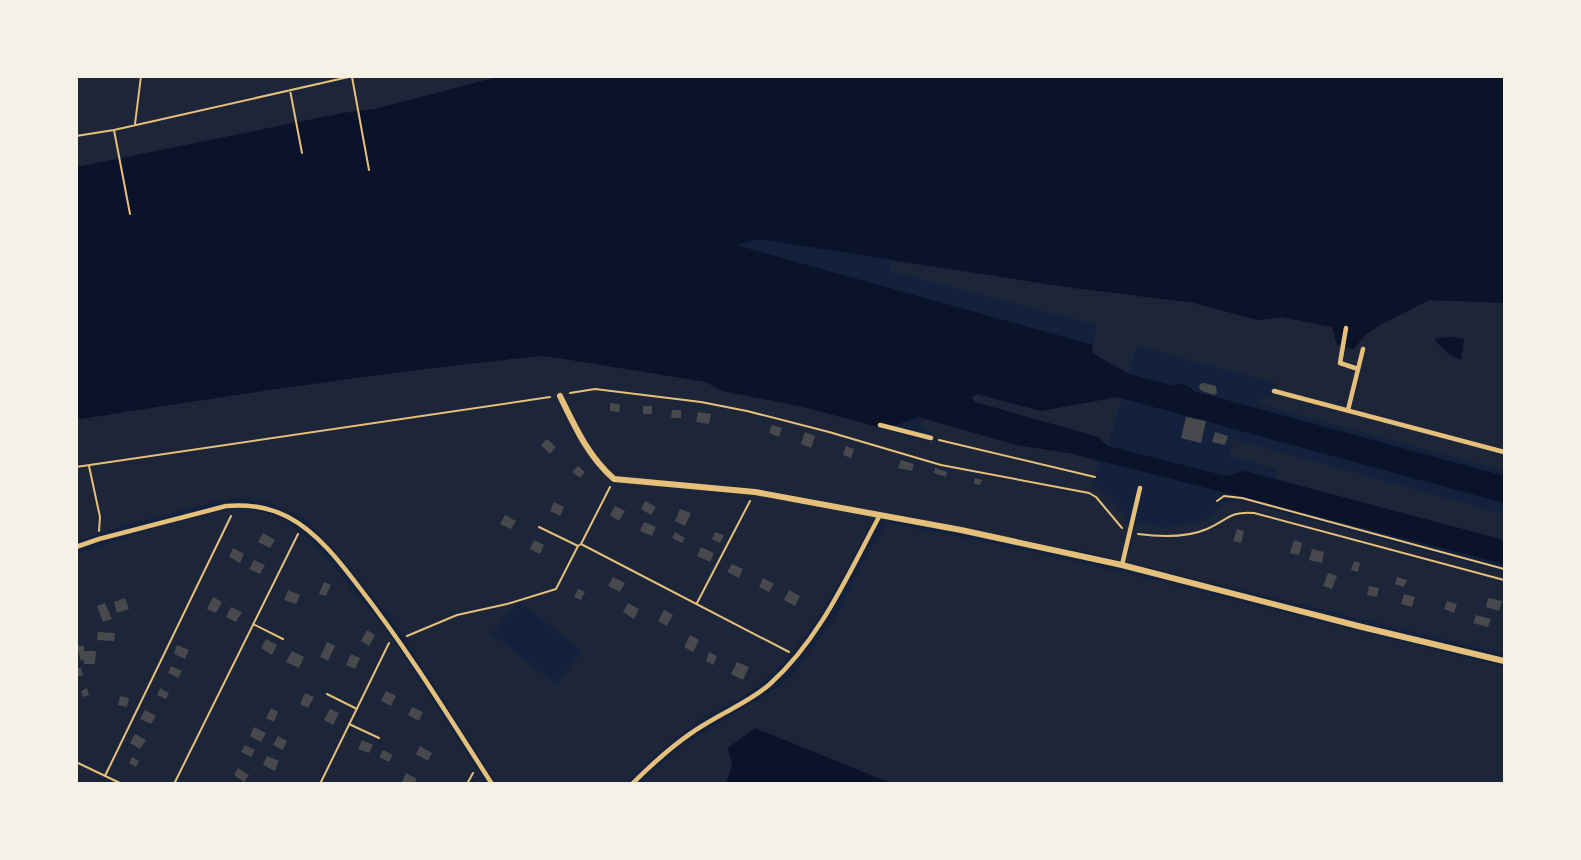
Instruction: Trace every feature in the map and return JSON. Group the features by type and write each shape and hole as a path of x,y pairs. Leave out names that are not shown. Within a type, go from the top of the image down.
{"street":[{"path":"560,396 578,435 600,466 614,479 755,492 880,515 1122,565 1504,661"}],"lane":[{"path":"1346,328 1340,363 1358,369"},
{"path":"1348,410 1363,349"},
{"path":"1274,391 1504,452"},
{"path":"880,424 931,438"},
{"path":"1122,565 1140,488"},
{"path":"76,547 99,538 211,508 236,505 273,510 302,526 342,565 394,632 492,783"},
{"path":"632,783 685,738 769,685 797,656 823,622 880,515"}],"path":[{"path":"135,125 141,76"},
{"path":"76,136 114,130 352,77 369,170"},
{"path":"290,90 302,153"},
{"path":"114,130 130,214"},
{"path":"76,466 90,466 595,389 701,402 747,411 941,465 1089,493 1096,497 1129,533 1156,536 1187,534 1207,529 1240,512 1254,513 1504,580"},
{"path":"931,438 1095,477"},
{"path":"90,466 100,517 99,538"},
{"path":"399,640 457,615 507,604 556,589 614,479"},
{"path":"697,603 755,492"},
{"path":"1217,501 1224,496 1242,498 1504,569"},
{"path":"105,776 236,505"},
{"path":"174,783 302,526"},
{"path":"539,527 578,546"},
{"path":"582,543 797,656"},
{"path":"253,624 283,639"},
{"path":"320,783 394,632"},
{"path":"327,694 357,709"},
{"path":"350,724 379,738"},
{"path":"76,762 122,783"}],"shaded area":[{"path":"76,77 497,77 375,109 343,113 77,167"},
{"path":"497,77 1504,77 1504,303 1429,300 1378,326 1364,336 1354,349 1337,345 1332,327 1281,317 1258,320 1194,303 1066,287 758,239 736,245 1093,345 1092,353 1129,374 1175,386 1176,383 1184,385 1194,391 1504,476 1504,503 1117,397 1041,411 977,394 972,397 975,402 1098,437 1108,446 1226,476 1245,471 1504,540 1504,564 1069,453 1017,445 918,417 886,429 804,407 722,391 706,382 552,357 541,356 368,376 80,419 77,417 77,167 343,113 375,109"},
{"path":"892,261 1194,303 1258,320 1281,317 1332,327 1354,349 1364,336 1378,326 1429,300 1504,303 1504,471 1259,404 1259,401 1273,395 1275,383 1137,346 1129,373 1092,353 1097,325 889,271"},
{"path":"1435,338 1464,339 1461,360 1451,356 1436,342"},
{"path":"541,356 706,382 722,391 804,407 929,442 932,433 920,425 922,418 1017,445 1069,453 1099,462 1092,485 1115,503 1127,517 1126,523 1137,527 1139,522 1159,528 1206,520 1226,502 1239,500 1504,572 1504,654 1069,548 1067,556 879,511 829,601 784,662 749,692 699,721 680,735 627,783 496,783 395,624 352,570 304,518 270,503 240,498 222,500 172,513 106,531 77,542 77,417 81,419 311,384","holes":["519,601 582,652 555,684 492,634"]},
{"path":"977,394 1041,411 1113,397 1122,399 1108,446 1098,437 975,402 972,397"},
{"path":"1234,439 1504,514 1504,540 1275,479 1277,469 1229,456"},
{"path":"241,508 261,511 283,519 316,545 389,633 486,783 77,784 77,554 201,513"},
{"path":"887,523 1043,554 1504,667 1504,783 639,784 682,746 790,678 837,614 864,559"},
{"path":"755,728 891,783 726,783 732,766 728,748"}],"building":[{"path":"1200,384 1216,386 1217,393 1214,395 1202,391 1199,388"},
{"path":"610,403 620,404 619,412 610,411"},
{"path":"643,406 652,406 652,414 643,414"},
{"path":"672,410 681,410 681,418 671,418"},
{"path":"698,412 711,414 709,424 696,422"},
{"path":"1186,417 1206,421 1201,443 1181,438"},
{"path":"772,425 782,428 779,437 769,433"},
{"path":"805,432 815,436 811,448 801,444"},
{"path":"1215,432 1228,436 1225,445 1212,442"},
{"path":"547,439 556,447 550,454 541,445"},
{"path":"846,446 854,449 851,458 843,455"},
{"path":"901,460 914,464 912,471 898,468"},
{"path":"578,466 585,472 580,478 572,472"},
{"path":"935,468 947,472 946,477 934,473"},
{"path":"975,478 982,480 980,485 974,484"},
{"path":"645,501 656,507 651,515 641,509"},
{"path":"554,502 564,507 560,516 550,511"},
{"path":"615,506 625,511 619,521 610,515"},
{"path":"680,509 691,513 685,526 675,521"},
{"path":"505,515 516,521 511,529 500,524"},
{"path":"644,522 656,527 652,536 640,531"},
{"path":"1237,529 1244,531 1241,543 1233,541"},
{"path":"675,532 685,538 682,543 672,538"},
{"path":"715,532 724,535 720,543 712,539"},
{"path":"263,533 275,540 270,548 258,542"},
{"path":"534,540 544,545 540,554 530,549"},
{"path":"1294,540 1302,543 1299,555 1290,553"},
{"path":"701,547 714,553 710,562 697,556"},
{"path":"233,548 244,554 240,563 229,557"},
{"path":"1312,549 1324,552 1322,563 1309,560"},
{"path":"254,560 265,565 260,574 249,569"},
{"path":"1354,561 1360,563 1358,572 1351,570"},
{"path":"732,564 743,569 739,578 727,572"},
{"path":"1328,573 1337,576 1332,589 1323,586"},
{"path":"613,577 625,583 620,592 608,586"},
{"path":"1397,577 1407,580 1404,587 1395,584"},
{"path":"763,578 774,584 769,592 759,587"},
{"path":"324,582 331,585 326,596 319,594"},
{"path":"1369,586 1379,588 1377,597 1367,595"},
{"path":"578,589 585,592 581,600 574,597"},
{"path":"288,590 300,595 296,604 284,600"},
{"path":"789,590 800,596 795,606 784,600"},
{"path":"1404,594 1415,597 1412,607 1401,604"},
{"path":"213,597 222,602 216,613 207,609"},
{"path":"125,598 129,609 117,613 114,602"},
{"path":"1488,598 1502,601 1499,611 1486,607"},
{"path":"1447,601 1457,604 1454,613 1444,609"},
{"path":"105,603 112,619 103,622 97,606"},
{"path":"628,603 639,609 634,619 623,612"},
{"path":"231,607 242,612 236,622 226,617"},
{"path":"664,610 673,615 667,626 658,621"},
{"path":"1476,615 1491,619 1488,627 1473,623"},
{"path":"367,630 375,635 369,646 361,641"},
{"path":"98,632 115,633 114,641 97,640"},
{"path":"690,635 699,640 693,652 684,647"},
{"path":"266,639 277,645 272,655 261,648"},
{"path":"327,642 335,646 328,661 320,657"},
{"path":"177,645 189,650 185,659 174,654"},
{"path":"77,646 84,646 84,651 96,651 95,664 84,664 84,660 81,661"},
{"path":"292,651 304,657 299,668 286,662"},
{"path":"709,652 717,656 713,665 706,661"},
{"path":"351,654 360,658 355,669 346,665"},
{"path":"737,662 749,667 743,680 731,674"},
{"path":"171,666 182,671 178,678 168,673"},
{"path":"81,668 83,675 76,677 76,669"},
{"path":"87,688 89,695 83,697 81,691"},
{"path":"160,688 169,693 166,699 157,695"},
{"path":"386,691 396,696 391,706 381,701"},
{"path":"305,693 314,697 308,708 300,704"},
{"path":"120,696 129,698 127,707 118,705"},
{"path":"412,707 423,712 419,721 408,715"},
{"path":"271,708 278,712 274,722 266,718"},
{"path":"330,709 339,713 333,725 324,720"},
{"path":"145,710 156,716 151,724 140,719"},
{"path":"254,727 266,733 261,742 250,736"},
{"path":"135,734 146,740 140,749 130,743"},
{"path":"278,736 287,741 283,750 273,745"},
{"path":"362,740 373,745 369,753 358,749"},
{"path":"245,745 255,750 251,757 241,752"},
{"path":"420,746 432,753 428,761 416,754"},
{"path":"383,750 393,755 389,762 379,757"},
{"path":"267,756 279,761 275,771 263,765"},
{"path":"132,757 139,761 136,767 129,763"},
{"path":"238,768 249,775 244,782 234,775"},
{"path":"406,773 417,779 414,784 402,782"}]}
